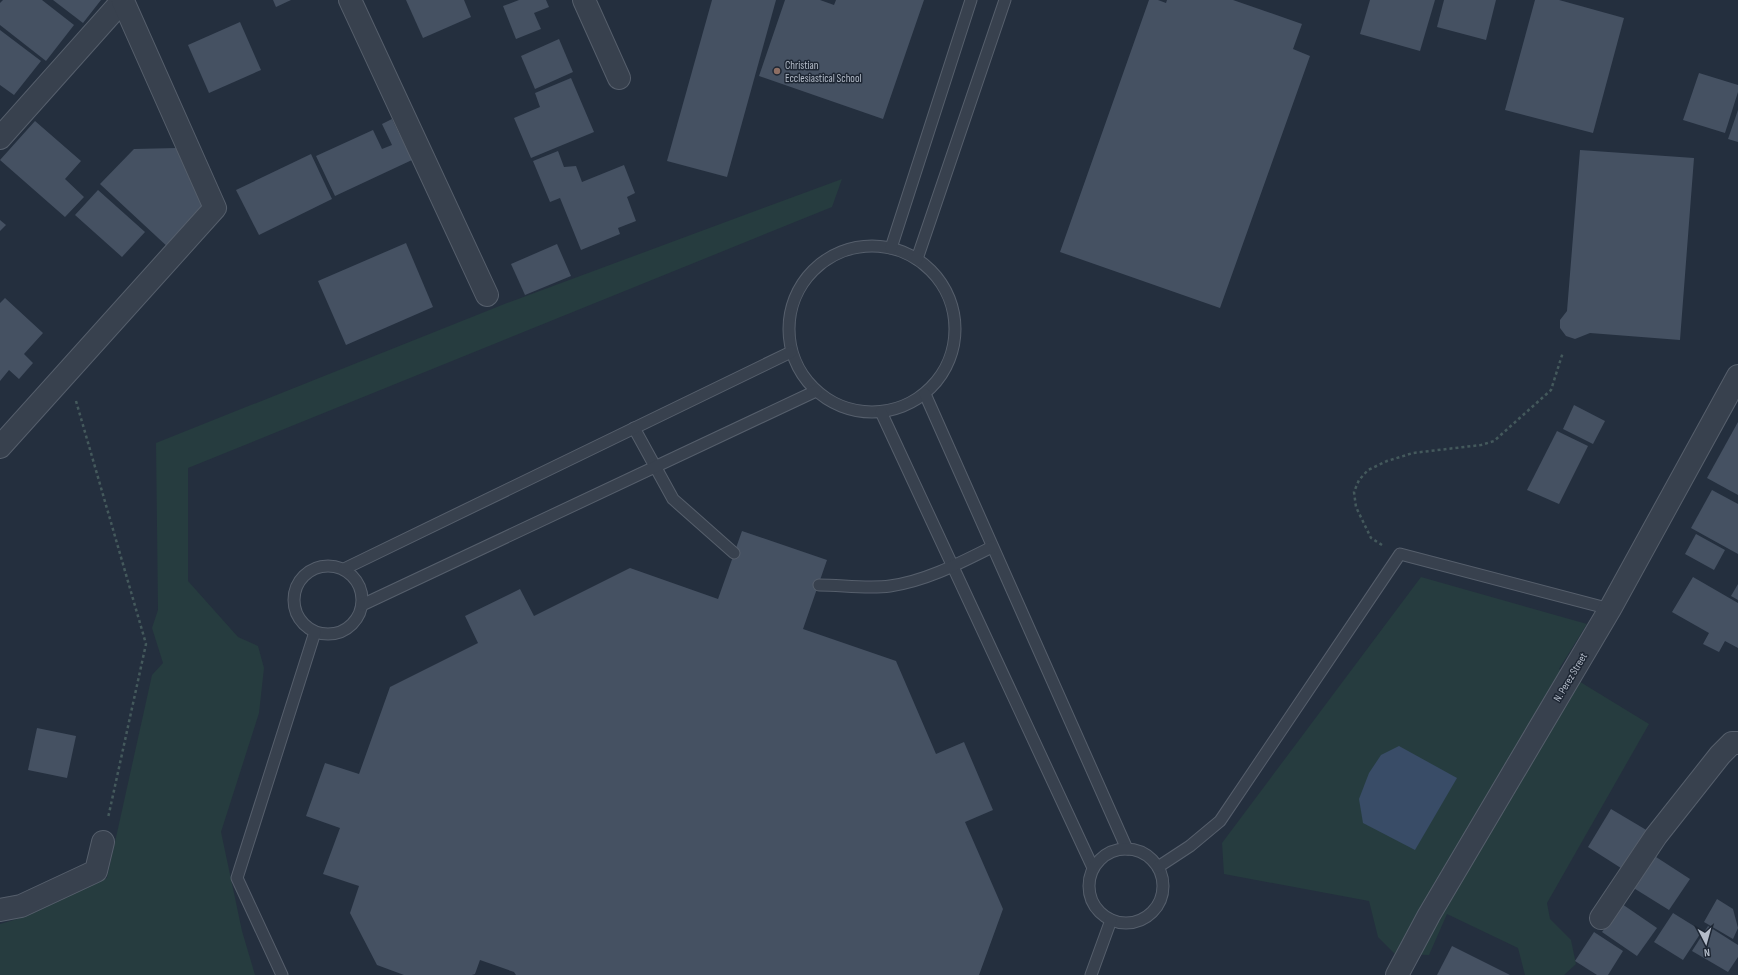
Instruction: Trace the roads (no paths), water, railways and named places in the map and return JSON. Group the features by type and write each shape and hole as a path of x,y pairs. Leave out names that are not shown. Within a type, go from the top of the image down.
{"street":[{"path":"0,138 123,0 215,208 0,447"},
{"path":"350,0 487,295"},
{"path":"584,0 619,78"},
{"name":"N. Perez Street","path":"1397,975 1429,915 1610,609 1738,376"},
{"path":"1601,918 1656,836 1720,755 1732,743 1738,743"},
{"path":"0,910 21,906 96,871 103,842"}],"lane":[{"path":"891,248 971,0"},
{"path":"917,259 1005,0"},
{"path":"862,246 891,248 917,259 937,276 940,281 950,298 956,324 953,351 943,374 925,394 904,406 881,412 858,412 836,404 816,391 801,373 791,352 788,324 795,296 811,272 835,255 862,246"},
{"path":"344,569 791,352"},
{"path":"362,605 816,391"},
{"path":"925,394 1127,849"},
{"path":"881,412 1093,868"},
{"path":"634,428 673,499 734,553"},
{"path":"819,585 889,586 926,577 992,547"},
{"path":"1158,867 1190,846 1220,821 1400,554 1610,609"},
{"path":"322,566 333,566 344,569 352,575 359,584 362,594 362,605 359,615 354,623 346,630 325,634 315,632 305,626 298,618 294,608 293,596 296,586 302,576 311,570 322,566"},
{"path":"282,975 237,878 315,632"},
{"path":"1127,849 1139,851 1150,858 1158,867 1162,878 1163,890 1160,901 1154,910 1144,917 1134,922 1111,920 1101,913 1093,903 1089,892 1089,880 1093,868 1107,854 1127,849"},
{"path":"1091,975 1111,920"}],"water":[{"path":"1399,746 1457,778 1415,850 1363,823 1359,799 1369,773 1381,755"}],"place":[{"name":"Christian Ecclesiastical School","path":"777,71"}]}
